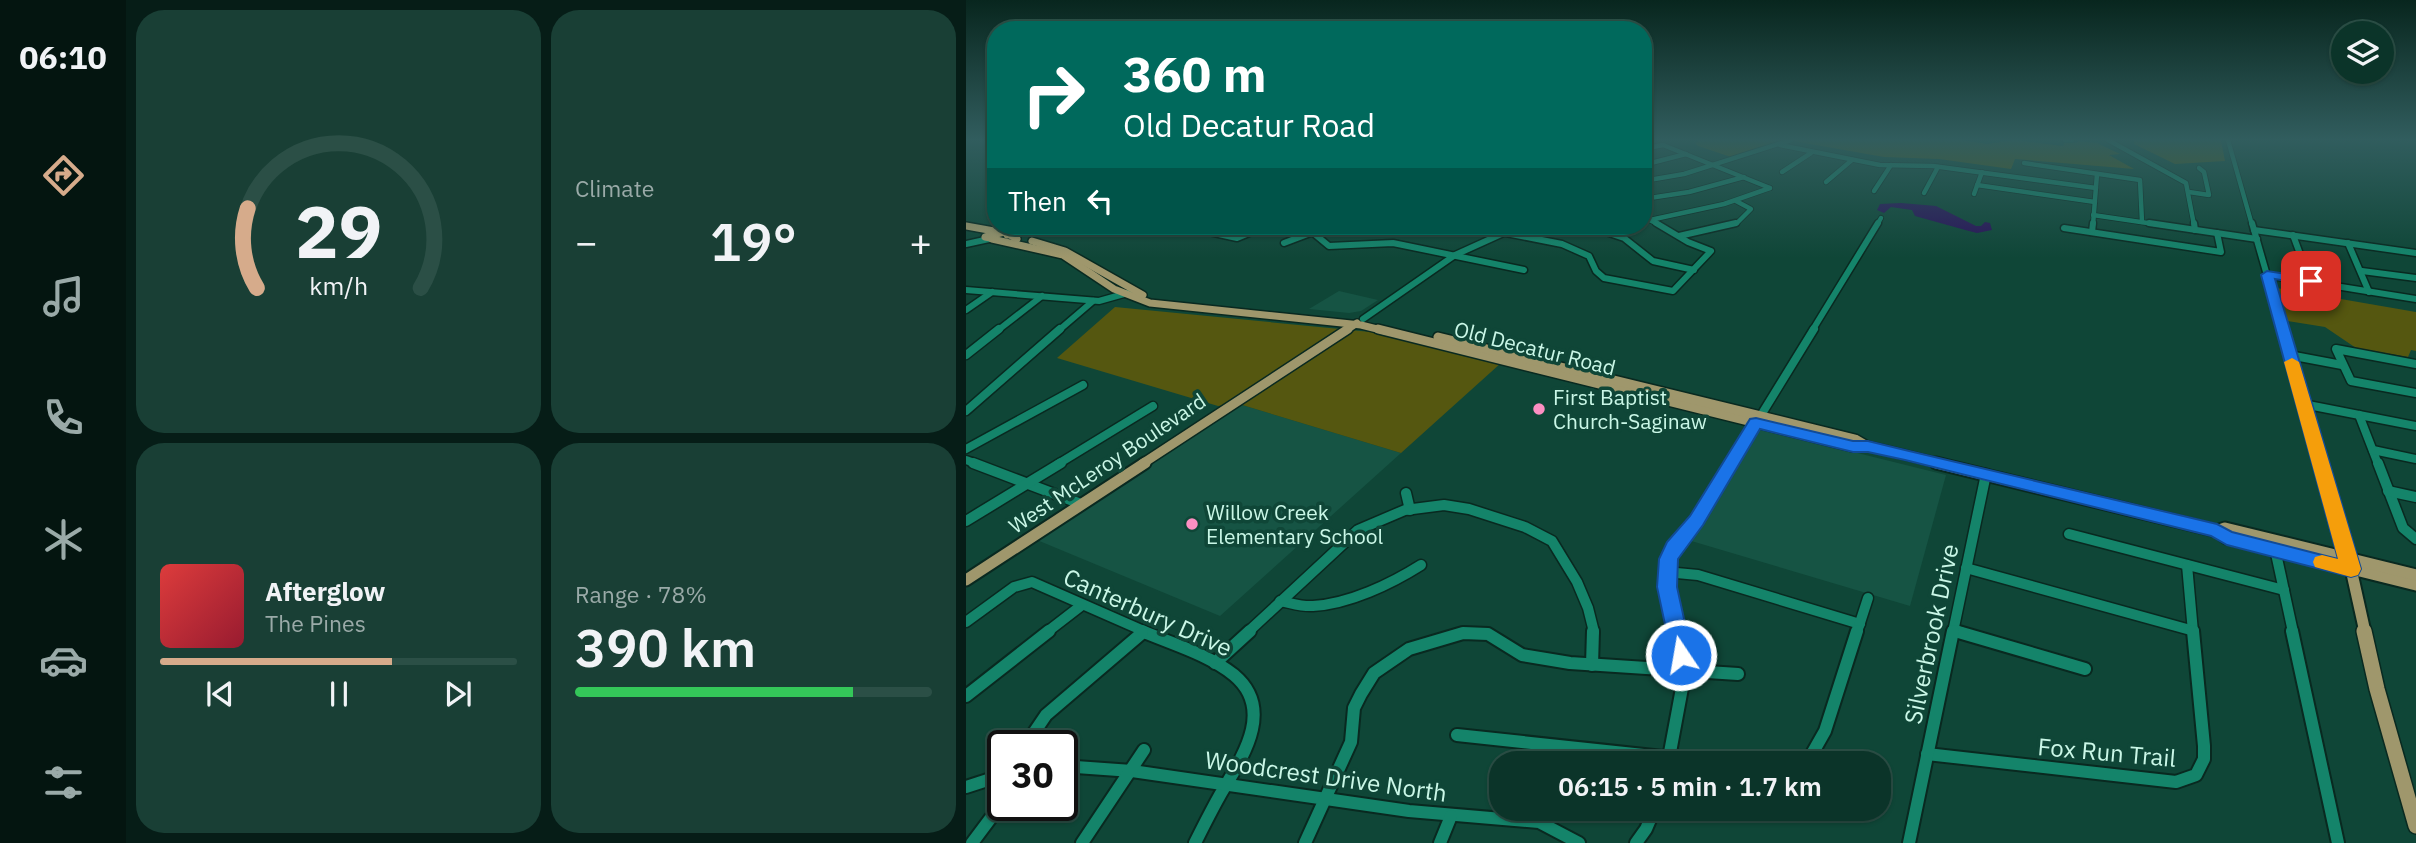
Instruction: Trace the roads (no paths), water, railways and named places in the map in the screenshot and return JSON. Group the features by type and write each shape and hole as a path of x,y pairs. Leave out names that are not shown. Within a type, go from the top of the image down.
{"main road":[{"path":"966,228 987,231"},
{"path":"966,228 988,238 1034,247 1066,257 1129,293 1166,306 1356,321"},
{"path":"988,238 1002,235"},
{"path":"1010,235 1051,244 1076,254 1129,293"},
{"path":"1066,257 1076,254"},
{"path":"1246,311 1356,321"},
{"path":"1327,320 1336,326 1332,333"},
{"name":"Old Decatur Road","path":"1356,321 1758,419 1853,447 1868,446 2217,531 2227,538 2275,550 2416,575"},
{"name":"West McLeroy Boulevard","path":"1270,378 1332,333 1356,321"},
{"name":"West McLeroy Boulevard","path":"966,580 1356,321"},
{"name":"Old Decatur Road","path":"2217,531 2225,528 2416,586"},
{"path":"2349,564 2377,689 2416,826"}],"street":[{"path":"1652,198 1689,192 1735,179"},
{"path":"1652,217 1736,201 1770,188 1750,179"},
{"path":"1826,182 1829,179"},
{"path":"1874,191 1882,179"},
{"path":"1924,194 1932,179"},
{"path":"1974,194 1979,179"},
{"path":"2034,179 2096,188"},
{"path":"2092,232 2097,179"},
{"path":"2135,179 2140,180 2142,222"},
{"path":"2181,179 2189,192 2195,230"},
{"path":"2189,192 2209,195 2206,179"},
{"path":"2239,179 2349,564"},
{"path":"1977,186 2095,202"},
{"path":"1679,236 1739,222 1751,209 1736,201"},
{"path":"2093,215 2257,239"},
{"path":"1670,751 1685,672 1667,587 1666,572 1674,547 1697,521 1881,218"},
{"path":"1515,235 1562,244 1583,252 1592,259 1598,274 1609,280 1673,290 1711,251 1688,243 1652,221"},
{"path":"2064,228 2221,252 2217,233"},
{"path":"2254,230 2416,253"},
{"path":"1284,243 1305,235"},
{"path":"1316,235 1329,246 1384,242 1524,270"},
{"path":"1356,321 1455,255 1500,235"},
{"path":"1615,235 1624,238 1653,261 1694,270"},
{"path":"2293,235 2311,281"},
{"path":"966,244 988,238"},
{"path":"2348,243 2369,292"},
{"path":"2402,243 2407,251"},
{"path":"2362,271 2416,278"},
{"path":"2267,275 2416,299"},
{"path":"966,290 1093,301 1110,300 1129,293"},
{"path":"966,310 992,292"},
{"path":"966,355 1042,296"},
{"path":"966,411 1093,301"},
{"path":"2416,364 2337,349 2350,380 2416,393"},
{"path":"2290,355 2342,365"},
{"path":"966,449 1083,385"},
{"path":"2303,404 2416,426"},
{"path":"966,521 1153,406"},
{"path":"2359,415 2403,528 2412,538"},
{"path":"2373,450 2416,459"},
{"path":"966,460 1080,504"},
{"name":"Silverbrook Drive","path":"1909,843 1986,474"},
{"path":"2388,491 2416,497"},
{"path":"1406,493 1410,510"},
{"path":"1215,663 1358,530 1381,518 1410,510 1456,506 1539,532 1558,548 1593,626 1591,665"},
{"path":"2069,534 2284,590"},
{"path":"2275,550 2338,843"},
{"path":"1280,601 1306,606 1325,604 1387,582 1421,565"},
{"name":"Fox Run Trail","path":"1927,754 2164,781 2187,779 2196,775 2204,759 2187,565"},
{"path":"1966,568 2194,631"},
{"path":"1666,572 1699,575 1860,624"},
{"name":"Canterbury Drive","path":"966,622 1014,587 1032,582 1215,663 1230,671 1247,686 1255,713 1250,744 1195,843"},
{"path":"1814,751 1825,731 1868,598"},
{"path":"966,696 1082,605"},
{"path":"1953,630 2085,669"},
{"path":"1036,730 1046,715 1142,632"},
{"path":"1305,843 1351,742 1354,708 1361,694 1374,673 1409,649 1463,633 1488,634 1522,655 1591,665 1738,674"},
{"path":"1457,735 1592,751"},
{"path":"1082,843 1144,750"},
{"name":"Woodcrest Drive North","path":"1078,766 1132,771 1451,816 1539,822 1579,843"},
{"path":"966,787 987,780"},
{"path":"1440,843 1451,816"},
{"path":"972,843 988,821"},
{"path":"1636,843 1650,821"}],"place":[{"name":"First Baptist Church-Saginaw","path":"1539,409"},
{"name":"Willow Creek Elementary School","path":"1192,524"}]}
